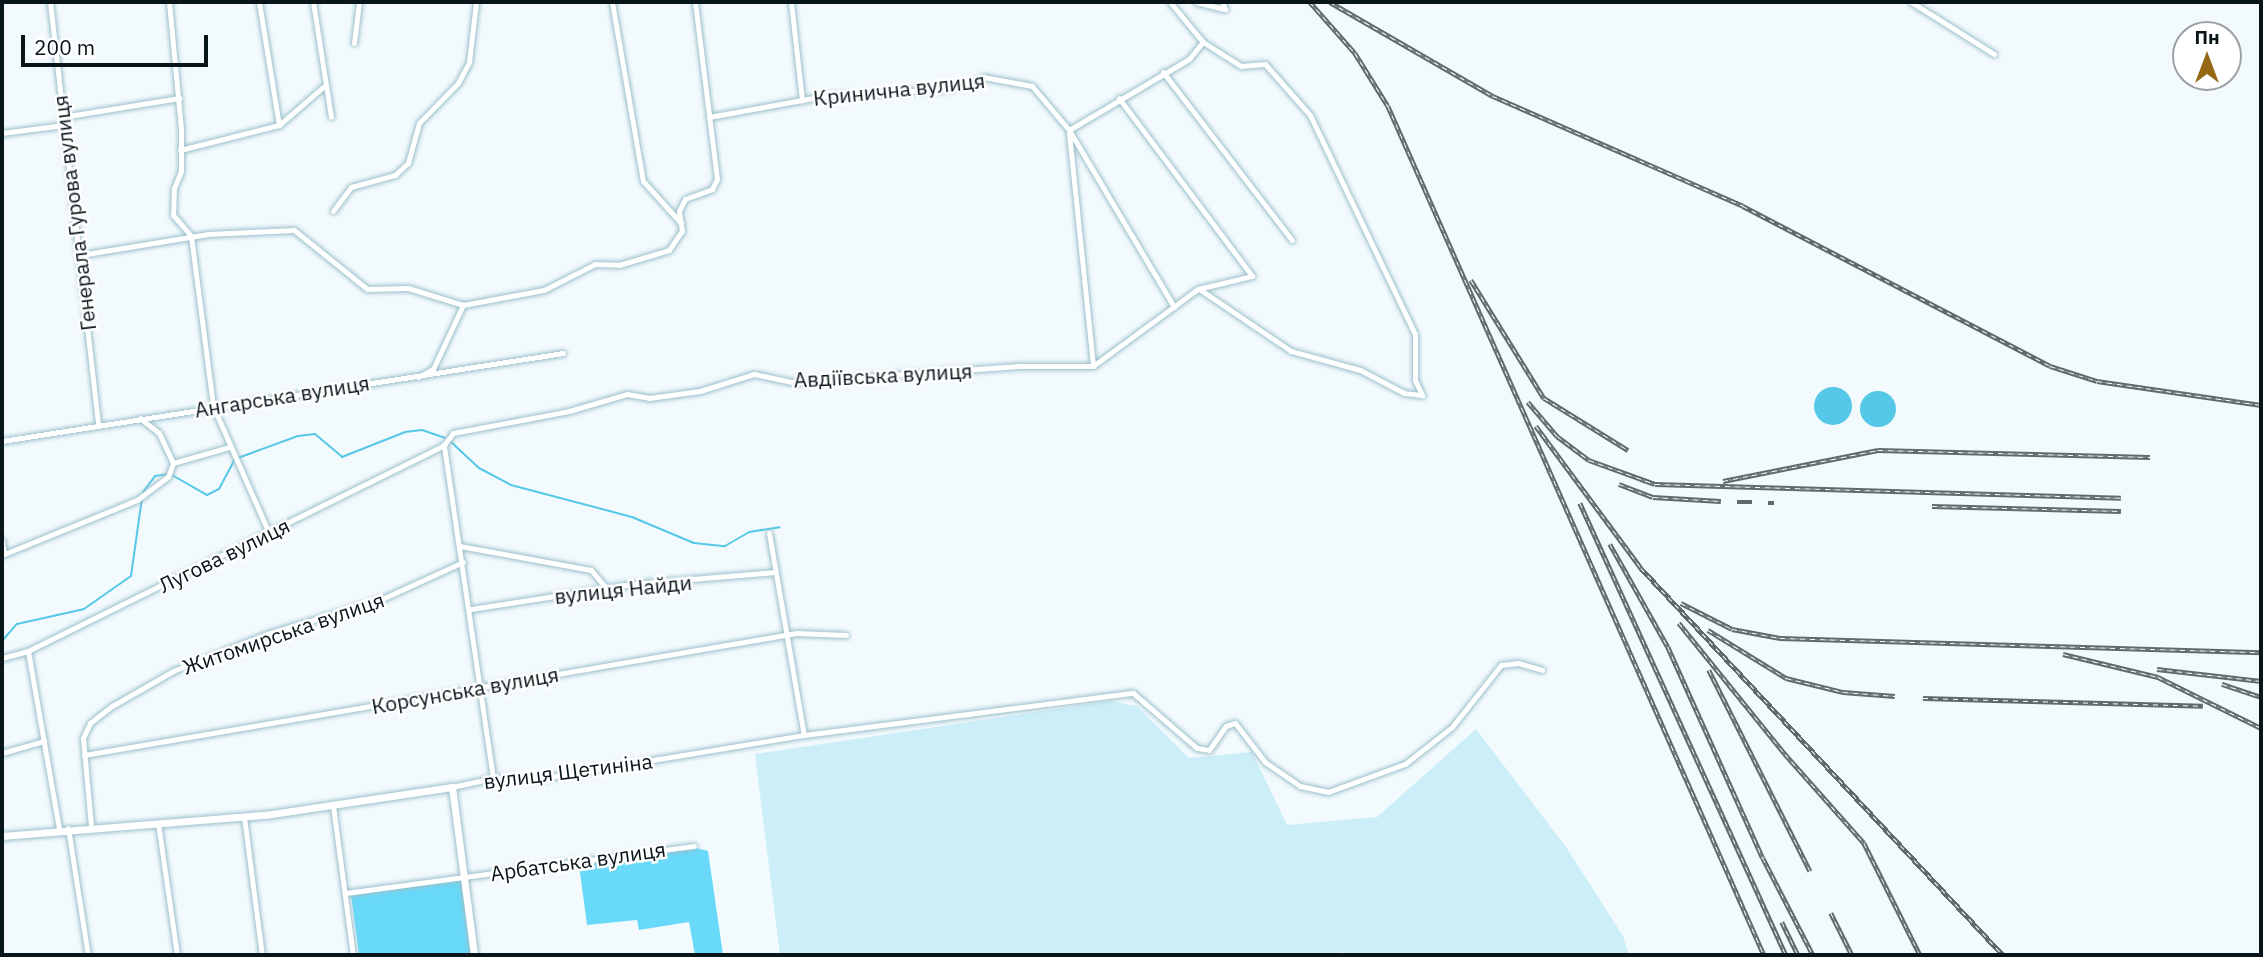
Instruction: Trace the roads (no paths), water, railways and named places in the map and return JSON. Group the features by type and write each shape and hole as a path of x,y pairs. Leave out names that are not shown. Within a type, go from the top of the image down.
{"street":[{"name":"Генерала Гурова вулиця","path":"50,2 98,425"},
{"path":"169,2 179,98 180,150 173,215 191,236 213,406 234,459 269,533"},
{"path":"258,2 279,125"},
{"path":"313,2 323,87 331,117"},
{"path":"354,43 359,2"},
{"path":"333,211 351,187 395,175 408,163 419,123 458,83 470,62 476,2"},
{"path":"612,2 643,181 681,223"},
{"path":"80,255 191,236 294,230 367,289 408,288 463,304 544,290 595,264 619,265 652,257 669,250 682,231 679,211 685,199 712,189 717,179 695,2"},
{"path":"791,2 802,100"},
{"path":"1170,2 1203,42 1241,66 1265,64 1311,115 1415,334 1415,380 1422,395 1404,393 1360,370 1291,351 1198,289"},
{"path":"1196,2 1225,9 1222,2"},
{"path":"1911,2 1994,54"},
{"path":"1094,366 1069,130 1189,59 1203,42"},
{"path":"1163,72 1292,240"},
{"name":"Кринична вулиця","path":"709,117 802,100 944,89 971,85 983,77 1014,80 1032,86 1069,130 1174,307"},
{"path":"180,150 279,125 323,87"},
{"path":"62,117 179,98"},
{"path":"1094,366 1198,289 1252,276 1119,98"},
{"path":"2,133 63,125"},
{"path":"418,377 433,369 463,304"},
{"name":"Ангарська вулиця","path":"2,440 563,353"},
{"name":"Авдіївська вулиця","path":"444,445 453,433 569,411 627,394 649,398 700,391 754,374 792,382 1019,366 1094,366"},
{"path":"2,540 3,554 137,500 168,477 172,466 159,433 140,418"},
{"path":"444,445 471,609 493,778"},
{"name":"Лугова вулиця","path":"2,658 28,651 444,445"},
{"path":"172,466 229,447"},
{"path":"769,533 804,735"},
{"path":"460,546 591,570 606,587"},
{"name":"Житомирська вулиця","path":"91,825 83,738 90,723 166,674 267,634 382,599 463,562"},
{"name":"вулиця Найди","path":"471,609 606,587 776,572"},
{"name":"Корсунська вулиця","path":"84,755 482,685 789,638 805,632 846,635"},
{"path":"28,651 59,830"},
{"name":"вулиця Щетиніна","path":"2,836 91,825 244,817 333,806 493,778 538,779 804,735 1133,693 1198,748 1209,750 1226,726 1235,723 1265,762 1300,786 1328,792 1405,764 1451,727 1501,666 1518,663 1542,670"},
{"path":"2,753 44,741"},
{"path":"452,787 474,955"},
{"path":"333,806 353,955"},
{"path":"244,817 262,955"},
{"path":"158,823 177,955"},
{"path":"68,828 88,955"},
{"name":"Арбатська вулиця","path":"346,893 694,846"}],"waterway":[{"path":"172,475 207,495 219,489 235,459 298,436 315,434 342,457 405,432 422,430 445,438"},
{"path":"450,441 479,468 511,485 632,517 694,543 725,546 749,532 780,527"},
{"path":"143,492 155,476 167,474"},
{"path":"2,641 17,624 84,609 131,576 142,498"}],"railway":[{"path":"1310,2 1355,53 1388,106 1764,955"},
{"path":"1330,2 1493,96 1743,206 2050,366 2097,381 2261,405"},
{"path":"1471,280 1544,398 1628,450"},
{"path":"1528,402 1557,436 1589,460 1655,484 2121,498"},
{"path":"1536,426 1641,568 2003,955"},
{"path":"1723,481 1878,450 2150,457"},
{"path":"1619,484 1653,497 1721,501"},
{"path":"1737,502 1752,502"},
{"path":"1580,503 1786,955"},
{"path":"1768,503 1774,503"},
{"path":"1932,506 2121,511"},
{"path":"1610,544 1668,647 1763,858 1813,955"},
{"path":"1681,603 1732,629 1780,638 2261,652"},
{"path":"1679,623 1785,754 1864,843 1920,955"},
{"path":"1708,630 1786,678 1843,692 1895,696"},
{"path":"2063,654 2158,677 2261,728"},
{"path":"2157,669 2261,681"},
{"path":"1709,670 1810,871"},
{"path":"2222,684 2261,697"},
{"path":"1923,698 2203,706"},
{"path":"1831,913 1852,955"},
{"path":"1782,922 1798,955"}]}
